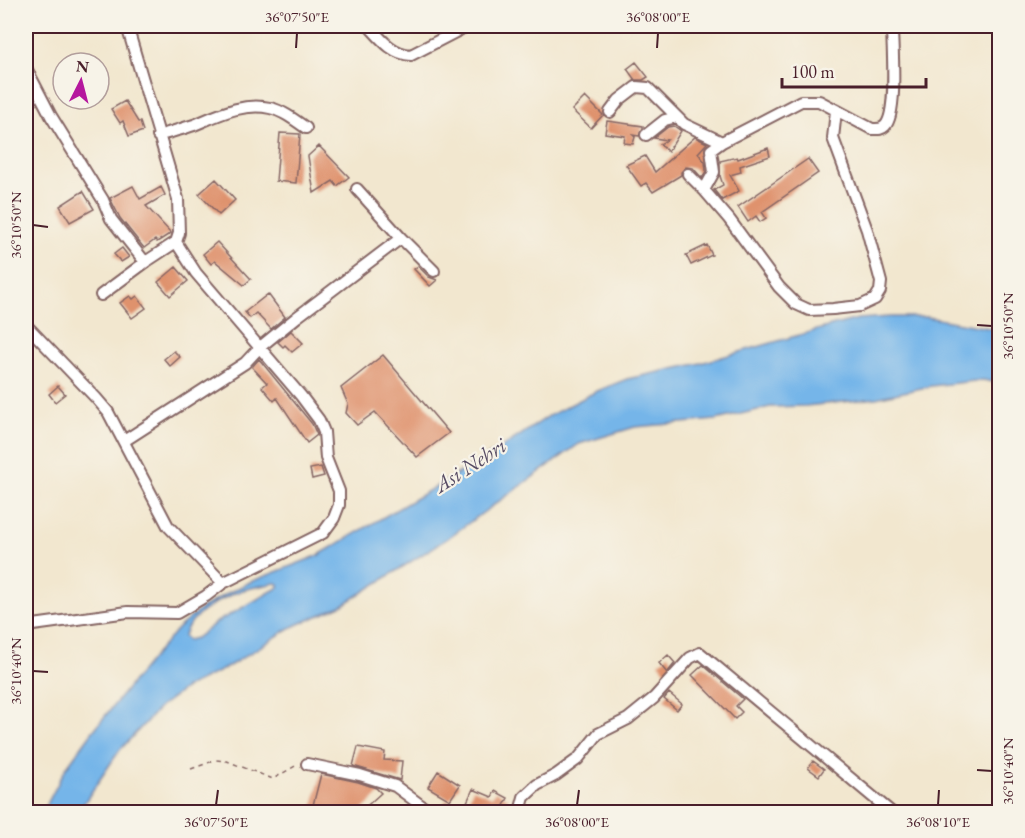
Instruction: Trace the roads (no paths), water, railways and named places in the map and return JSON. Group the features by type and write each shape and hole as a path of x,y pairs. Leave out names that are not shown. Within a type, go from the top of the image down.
{"street":[{"path":"101,295 176,242 179,233 178,199 127,26"},
{"path":"369,26 387,45 401,55 411,55 468,26"},
{"path":"704,190 714,172 711,150 801,101 819,101 872,129 880,129 886,125 891,115 892,98 891,26"},
{"path":"26,68 51,116 103,200 111,219 145,262"},
{"path":"610,112 619,100 636,87 648,88 684,124 722,142"},
{"path":"158,136 239,108 254,106 270,108 285,114 306,128"},
{"path":"688,174 729,219 779,287 796,304 809,310 860,306 875,299 880,291 881,282 867,230 833,138 836,111"},
{"path":"646,135 665,120 677,117"},
{"path":"357,189 434,271"},
{"path":"124,441 245,363 259,348 401,238"},
{"path":"26,626 128,612 177,613 223,583 323,533 334,518 339,505 339,491 326,459 324,432 319,420 196,273 176,242"},
{"path":"26,325 108,412 168,526 223,583"},
{"path":"521,808 524,797 537,785 578,759 598,734 628,719 654,698 690,658 700,653 891,813"},
{"path":"307,764 360,775 395,786 424,811"}],"water":[{"path":"927,317 999,330 999,383 983,380 931,386 876,398 806,406 770,407 716,420 635,427 579,444 445,540 343,605 290,628 226,668 187,687 160,707 119,751 78,812 43,812 66,768 93,731 177,629 202,608 250,582 317,556 495,452 549,416 595,392 627,379 701,363 858,319","holes":["279,584 279,587 217,622 196,638 188,640 184,637 186,629 192,622 217,602 243,590"]}],"water label":[{"name":"Asi Nehri","path":"470,465"}]}
